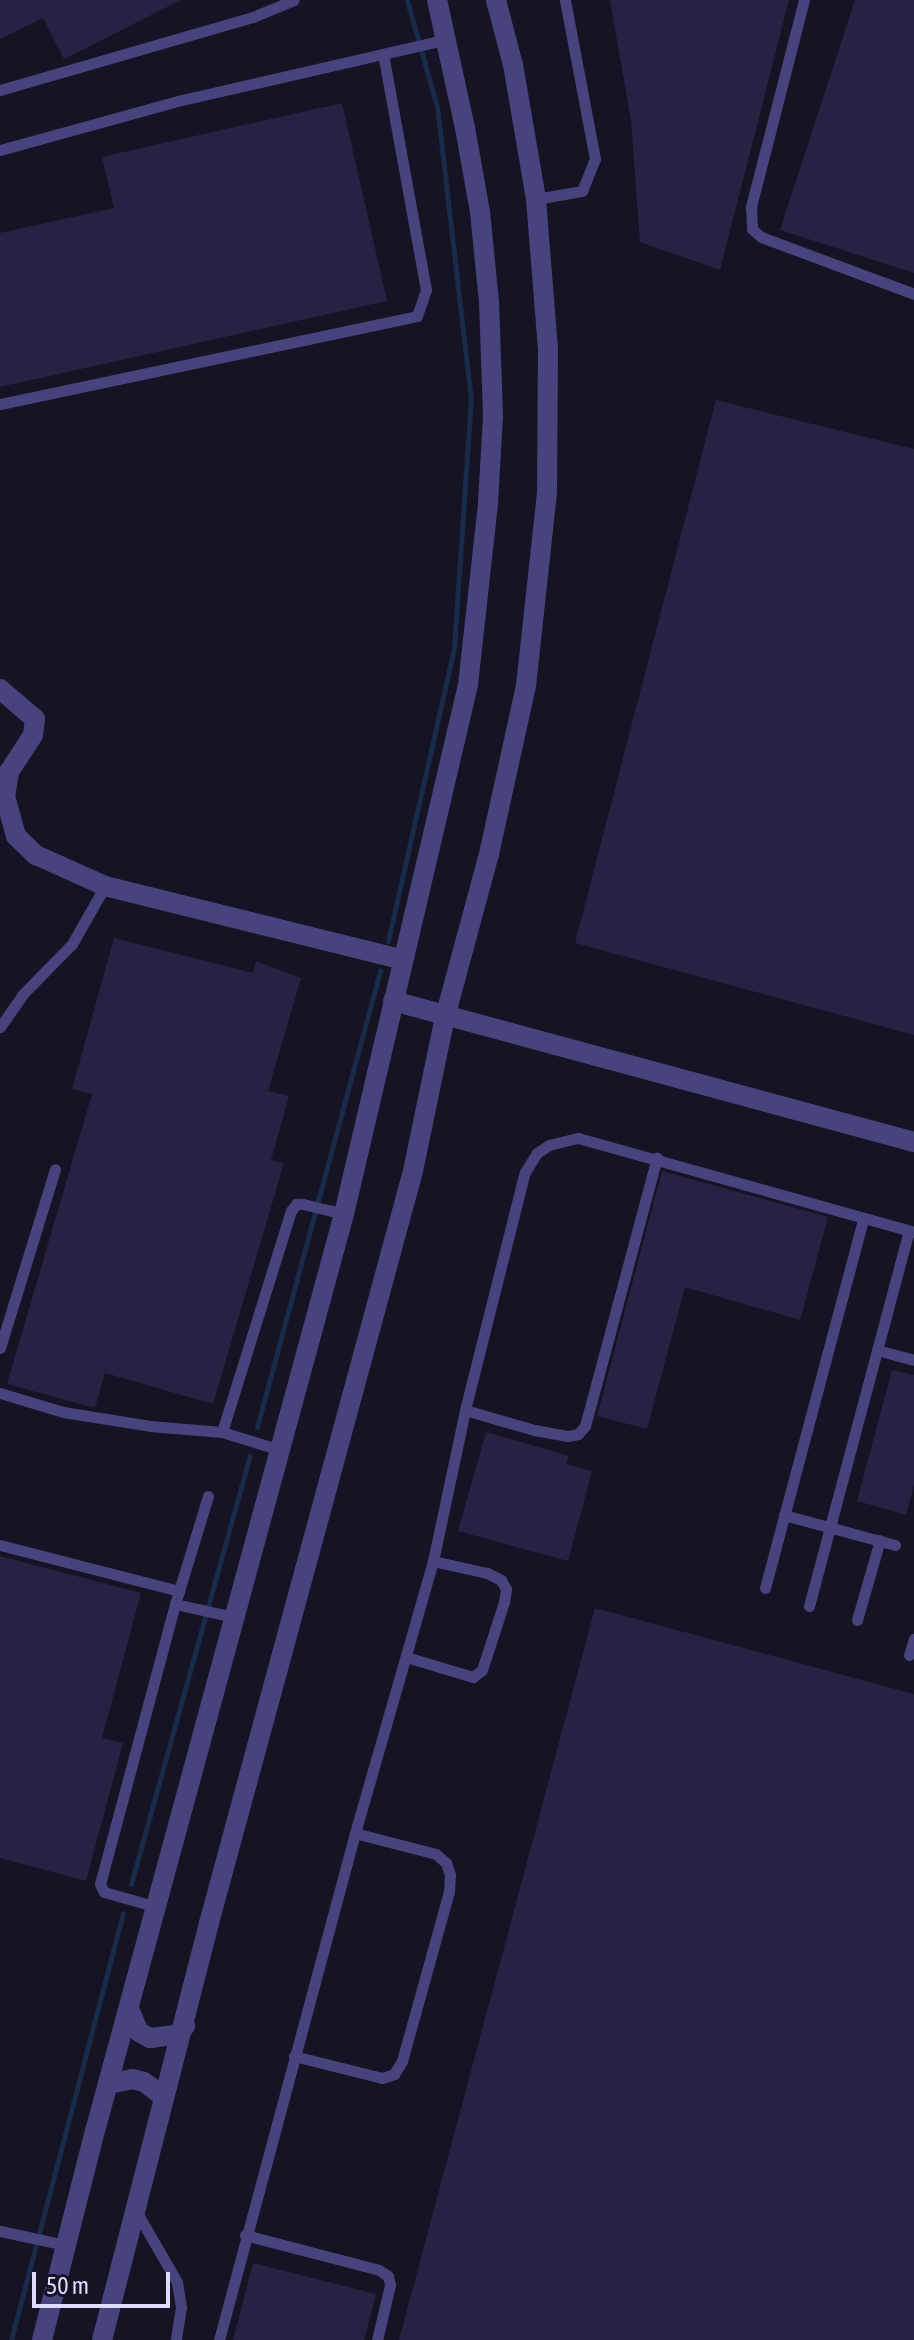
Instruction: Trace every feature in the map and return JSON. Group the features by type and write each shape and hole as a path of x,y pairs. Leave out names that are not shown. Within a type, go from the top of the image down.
{"street":[{"path":"42,2340 56,2243 109,2084 157,1907 224,1615 281,1450 335,1212 393,1001 468,685 480,596 493,415 489,302 480,212 436,42 437,0"},
{"path":"102,2340 209,1923 413,1171 445,1017 513,749 534,625 547,492 548,349 536,199 513,65 496,0"},
{"path":"0,689 35,719 33,735 5,784 6,809 16,836 36,855 105,886 401,959"},
{"path":"393,1001 914,1142"},
{"path":"129,2009 139,2032 150,2038 163,2040 176,2035 185,2026"},
{"path":"109,2084 132,2079 144,2082 164,2097"}],"lane":[{"path":"0,90 253,17 294,0"},
{"path":"536,199 582,191 595,159 565,0"},
{"path":"804,0 751,207 752,229 761,237 914,294"},
{"path":"0,150 182,100 436,42"},
{"path":"0,404 417,316 426,290 383,54"},
{"path":"0,1027 22,995 72,944 105,886"},
{"path":"219,2340 355,1833 433,1561 465,1410 516,1198 537,1153 559,1140 578,1138 657,1158 911,1232 809,1606"},
{"path":"465,1410 534,1430 568,1436 578,1434 585,1426 657,1158"},
{"path":"0,1348 55,1169"},
{"path":"222,1432 291,1211 296,1204 335,1212"},
{"path":"765,1588 863,1220"},
{"path":"877,1350 914,1360"},
{"path":"0,1393 63,1412 150,1426 222,1432 281,1450"},
{"path":"157,1907 104,1892 100,1884 175,1604 208,1496"},
{"path":"784,1515 895,1545"},
{"path":"857,1620 880,1540"},
{"path":"0,1545 179,1591"},
{"path":"406,1657 473,1677 482,1670 504,1602 506,1589 501,1580 487,1573 433,1561"},
{"path":"175,1604 224,1615"},
{"path":"909,1655 914,1639"},
{"path":"294,2056 382,2078 394,2074 402,2061 449,1892 450,1875 446,1863 436,1854 355,1833"},
{"path":"136,2210 177,2282 181,2307 176,2340"},
{"path":"0,2231 56,2243"},
{"path":"245,2235 379,2270 388,2276 390,2285 377,2340"}],"building":[{"path":"0,0 181,0 64,59 43,18 0,39"},
{"path":"610,0 789,0 720,270 640,242 631,121"},
{"path":"855,0 914,0 914,273 780,230"},
{"path":"342,103 387,301 0,387 0,233 114,208 102,157"},
{"path":"716,400 914,449 914,1035 575,943"},
{"path":"114,938 253,973 256,961 301,978 268,1091 289,1096 271,1160 284,1163 213,1404 105,1373 95,1408 7,1384 92,1094 72,1089"},
{"path":"662,1171 828,1217 800,1320 685,1287 647,1429 597,1416"},
{"path":"892,1370 914,1375 914,1485 906,1515 857,1501"},
{"path":"486,1432 569,1456 566,1464 592,1471 568,1561 458,1531"},
{"path":"0,1556 141,1593 102,1738 123,1743 86,1881 0,1858"},
{"path":"595,1608 914,1694 914,2340 399,2340"},
{"path":"253,2263 376,2294 364,2340 233,2340"}],"waterway":[{"path":"388,941 454,647 471,400 437,107 407,0"},
{"path":"257,1427 380,970"},
{"path":"131,1884 250,1456"},
{"path":"11,2340 123,1913"}]}
